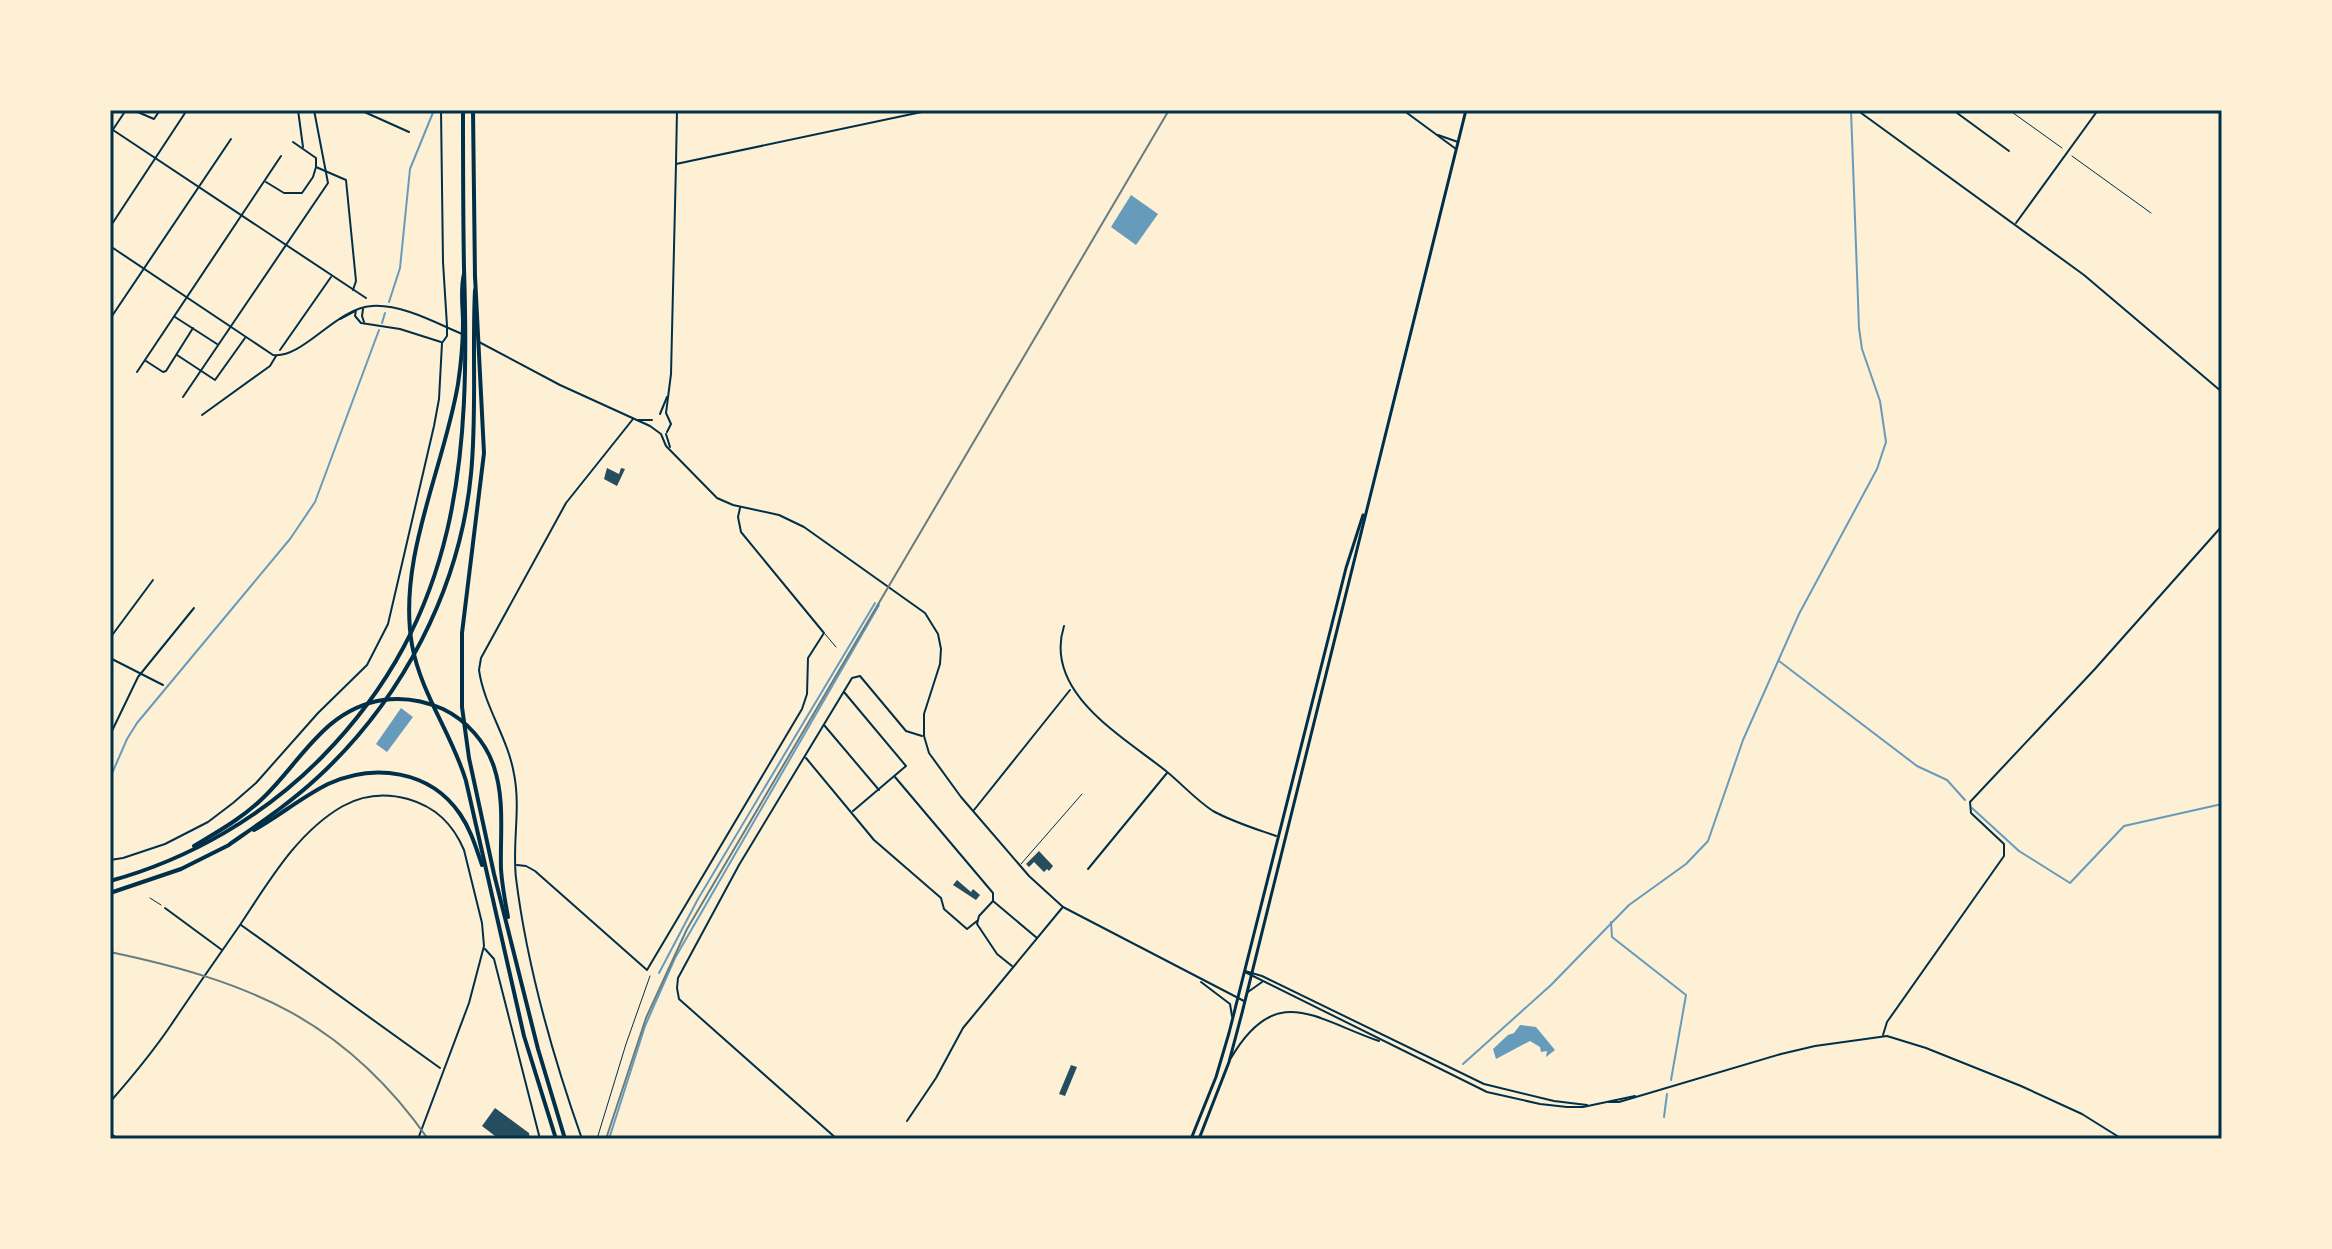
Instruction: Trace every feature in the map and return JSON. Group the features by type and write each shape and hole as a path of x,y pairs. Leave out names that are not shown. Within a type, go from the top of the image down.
{"highway":[{"path":"110,881 175,857 219,836 257,812 319,760 370,701 415,625 442,557 460,472 466,378 463,110"},
{"path":"230,844 308,786 353,742 401,677 434,614 457,550 471,477 474,424 473,110"},
{"path":"464,272 459,378 414,561 409,605 412,645 424,684 461,764 524,1036 556,1139"},
{"path":"475,276 484,453 463,615 461,688 473,777 538,1049 565,1139"},
{"path":"175,857 240,818 259,802 317,736 342,715 378,701 418,701 439,707 457,718 486,748 495,767 500,793 501,871 514,952"},
{"path":"110,893 181,869 230,844 311,793 338,780 365,773 398,774 426,784 456,808 473,837 489,886"}],"main road":[{"path":"1199,1139 1229,1062 1245,1001 1466,110"},
{"path":"1191,1139 1216,1077 1232,1020 1346,568 1366,509"},
{"path":"1346,568 1350,566 1353,573"}],"street":[{"path":"110,134 126,110"},
{"path":"133,110 154,119 160,110"},
{"path":"110,227 187,110"},
{"path":"298,110 302,149"},
{"path":"314,110 328,183"},
{"path":"360,110 409,132"},
{"path":"670,448 667,432 671,424 667,416 671,374 677,110"},
{"path":"676,164 931,110"},
{"path":"1403,110 1456,149"},
{"path":"1857,110 2100,287 2222,392"},
{"path":"1953,110 2009,151"},
{"path":"2016,223 2098,110"},
{"path":"110,860 165,844 201,826 233,803 256,783 318,713 367,665 383,638 436,412 442,343 447,336 441,111"},
{"path":"111,129 366,298"},
{"path":"1434,132 1458,142"},
{"path":"110,319 231,139"},
{"path":"265,182 284,193 301,193 312,178 317,159 293,142"},
{"path":"137,372 281,156"},
{"path":"316,167 346,180 356,281 353,290"},
{"path":"183,397 333,174"},
{"path":"110,246 276,355 290,353 352,309 371,306 390,308 440,324 499,350 557,384 652,427 709,492 740,507 785,517 874,575 925,613 940,641 940,664 925,708 924,736 934,764 1038,886 1063,907 1237,1000 1245,1001"},
{"path":"280,350 332,276"},
{"path":"365,307 361,314 365,323"},
{"path":"356,310 356,318 365,323 400,329 442,343"},
{"path":"175,316 218,344"},
{"path":"145,361 165,372 193,328"},
{"path":"177,355 215,380 246,337"},
{"path":"202,415 271,366 276,355"},
{"path":"635,419 652,420 660,414 668,396"},
{"path":"660,414 667,416"},
{"path":"582,1139 541,1006 528,951 515,864 518,820 515,775 480,679 481,658 566,503 635,419"},
{"path":"652,420 652,427"},
{"path":"661,434 667,432"},
{"path":"515,864 535,871 647,970 802,709 807,694 808,658 824,633 741,532 740,507"},
{"path":"1883,1036 1887,1022 2004,856 2004,844 1971,813 1970,802 2094,670 2222,526"},
{"path":"110,638 153,580"},
{"path":"110,735 141,673 194,608"},
{"path":"1064,626 1059,641 1059,657 1071,688 1123,738 1212,810 1278,837"},
{"path":"110,658 163,685"},
{"path":"837,1139 679,999 677,988 686,962 739,865 852,678 858,675 906,731 924,736"},
{"path":"973,811 1071,688"},
{"path":"843,691 905,768 851,812"},
{"path":"824,724 879,790"},
{"path":"805,756 879,845 941,898 944,909 967,929 993,901 993,893 895,777"},
{"path":"1088,869 1168,772"},
{"path":"110,1102 150,1056 287,857 320,824 353,801 389,795 427,806 440,814 458,836 484,936 471,997 418,1139"},
{"path":"993,901 1037,938"},
{"path":"907,1121 936,1078 959,1033 1063,907"},
{"path":"165,908 222,950"},
{"path":"977,921 997,954 1013,967"},
{"path":"240,924 442,1070"},
{"path":"483,948 494,959 540,1139"},
{"path":"1244,971 1484,1084 1551,1101 1588,1105"},
{"path":"1252,974 1487,1092 1552,1106 1577,1107 1609,1102 1815,1046 1883,1036 1926,1048 2021,1086 2082,1114 2122,1139"},
{"path":"1193,976 1230,1004 1232,1020"},
{"path":"1247,993 1264,982"},
{"path":"1229,1062 1249,1031 1260,1021 1282,1012 1318,1017 1386,1043"},
{"path":"110,1133 118,1139"}],"lane":[{"path":"824,633 836,647"},
{"path":"1020,865 1082,794"}],"path":[{"path":"2009,110 2151,213"},
{"path":"150,898 165,908"},
{"path":"597,1139 650,976 647,970"}],"water":[{"path":"1131,195 1158,214 1136,245 1111,227"},
{"path":"401,708 413,717 387,752 376,744"},
{"path":"1520,1025 1536,1027 1555,1050 1546,1057 1547,1051 1541,1052 1540,1047 1530,1041 1496,1059 1493,1049"}],"building":[{"path":"607,468 619,474 621,468 625,469 617,486 604,479"},
{"path":"1039,851 1053,866 1049,871 1044,872 1034,862 1029,867 1026,864"},
{"path":"957,880 971,892 973,889 980,895 976,900 953,885"},
{"path":"1071,1065 1077,1067 1065,1096 1059,1094"},
{"path":"495,1108 529,1133 530,1139 499,1139 482,1126"}],"waterway":[{"path":"389,302 400,268 410,169 434,110"},
{"path":"1463,1064 1551,985 1629,905 1686,864 1708,841 1743,740 1799,614 1877,469 1886,442 1880,401 1862,349 1859,328 1851,110"},
{"path":"382,323 385,313"},
{"path":"110,778 137,723 290,539 315,502 379,330"},
{"path":"659,973 698,899 875,603"},
{"path":"609,1139 645,1026 675,958 879,605"},
{"path":"1779,661 1917,766 1947,780 1965,800"},
{"path":"1972,808 2019,851 2070,883 2124,826 2222,804"},
{"path":"1611,922 1612,937 1686,995 1671,1080"},
{"path":"1664,1117 1667,1094"}],"railway":[{"path":"606,1139 646,1018 687,929 1169,110"},
{"path":"110,952 206,977 249,992 289,1011 327,1035 362,1063 396,1098 428,1139"}]}
